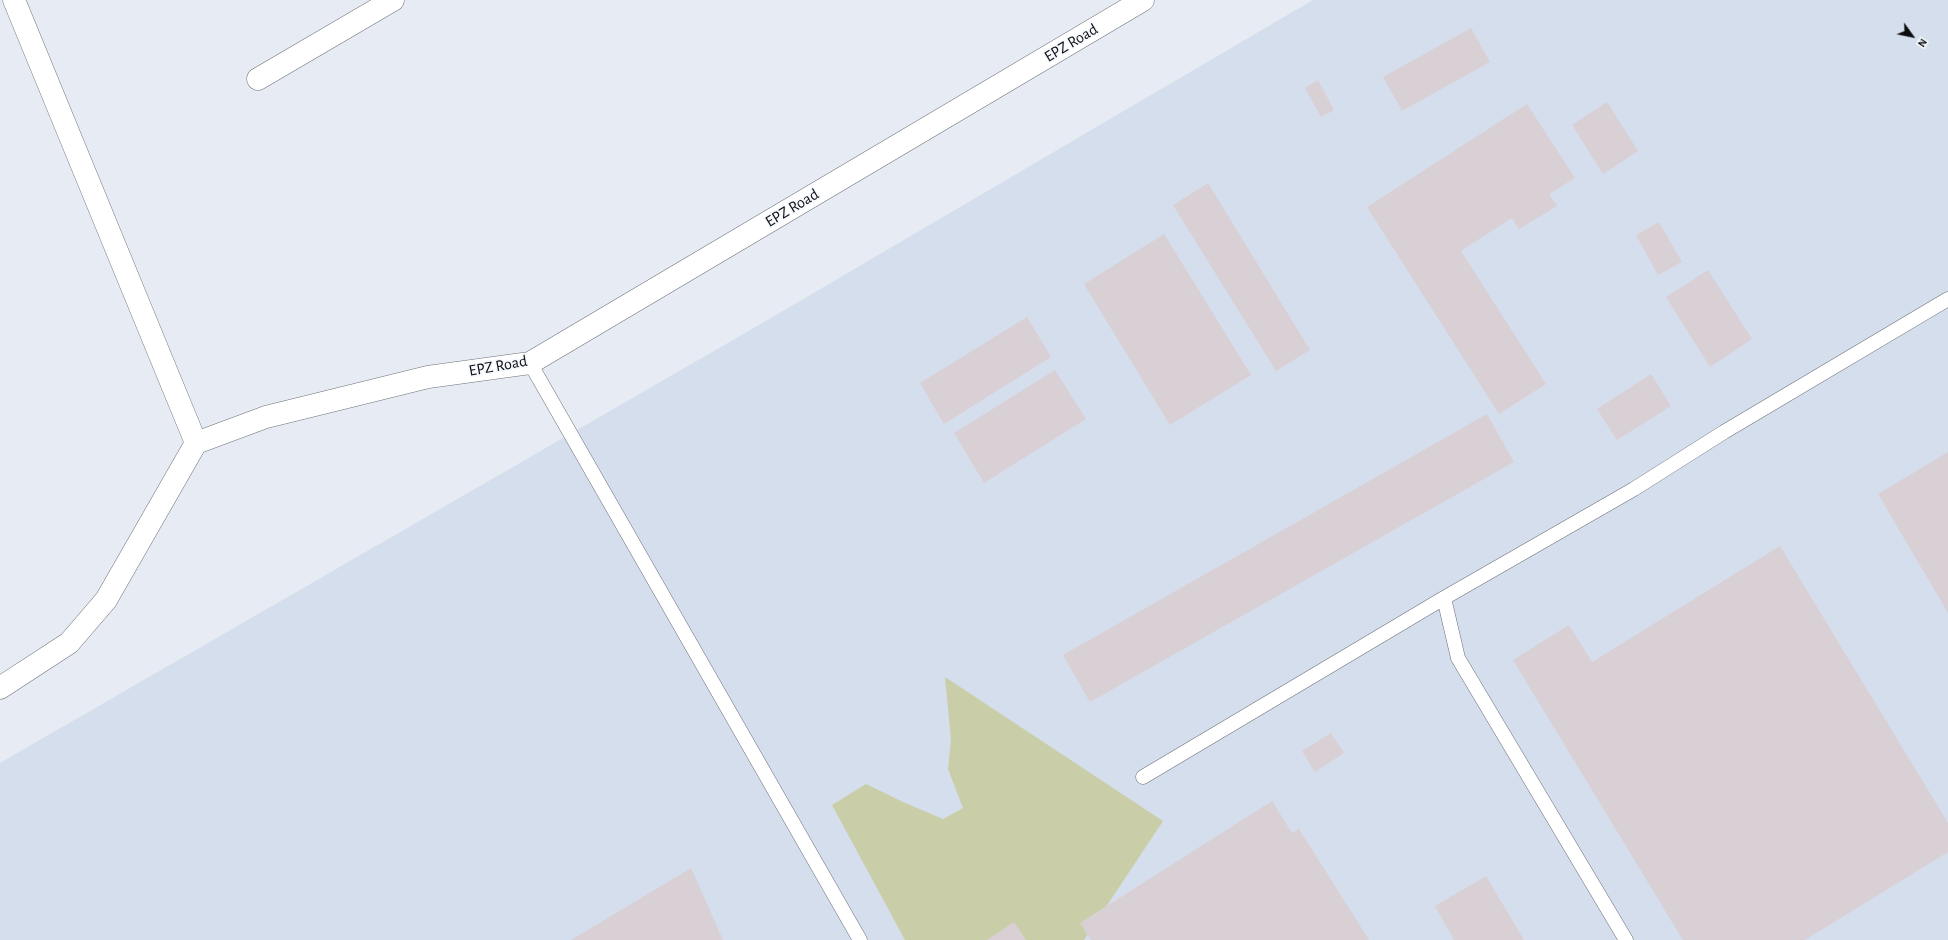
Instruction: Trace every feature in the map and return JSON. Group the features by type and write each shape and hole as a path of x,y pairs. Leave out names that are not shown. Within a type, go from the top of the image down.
{"street":[{"path":"0,688 69,643 106,600 196,443 14,0"},
{"path":"258,79 393,0"},
{"name":"EPZ Road","path":"196,443 266,417 428,377 530,363 1143,0"}],"lane":[{"path":"1143,777 1444,598 1634,489 1724,432 1948,299"},
{"path":"530,363 860,940"},
{"path":"1444,598 1458,658 1626,940"}],"shaded area":[{"path":"1313,0 1948,0 1948,940 0,940 0,763 759,325"}],"green space":[{"path":"945,677 1163,821 1084,940 905,940 832,805 866,784 943,819 963,808 948,769 951,740"}],"building":[{"path":"1471,28 1490,62 1402,111 1383,77"},
{"path":"1318,80 1334,110 1321,117 1305,88"},
{"path":"1607,102 1638,151 1603,174 1572,125"},
{"path":"1527,104 1575,178 1549,194 1557,206 1519,229 1512,218 1461,251 1546,384 1499,414 1367,207"},
{"path":"1208,183 1310,350 1276,371 1173,205"},
{"path":"1659,222 1682,262 1658,275 1636,235"},
{"path":"1164,234 1251,375 1170,425 1084,284"},
{"path":"1708,270 1752,339 1710,367 1666,297"},
{"path":"1027,317 1051,357 944,424 920,383"},
{"path":"1055,370 1086,419 984,483 954,433"},
{"path":"1651,374 1671,406 1617,440 1597,409"},
{"path":"1487,414 1514,462 1090,702 1063,655"},
{"path":"1948,452 1948,613 1878,494"},
{"path":"1780,546 1948,823 1948,852 1805,940 1683,940 1513,660 1569,625 1592,662"},
{"path":"1331,733 1344,753 1315,772 1302,751"},
{"path":"1272,801 1292,833 1299,829 1369,940 1091,940 1080,923"},
{"path":"691,868 723,940 571,940"},
{"path":"1486,876 1524,940 1454,940 1435,906"},
{"path":"1014,922 1026,940 987,940"}]}
